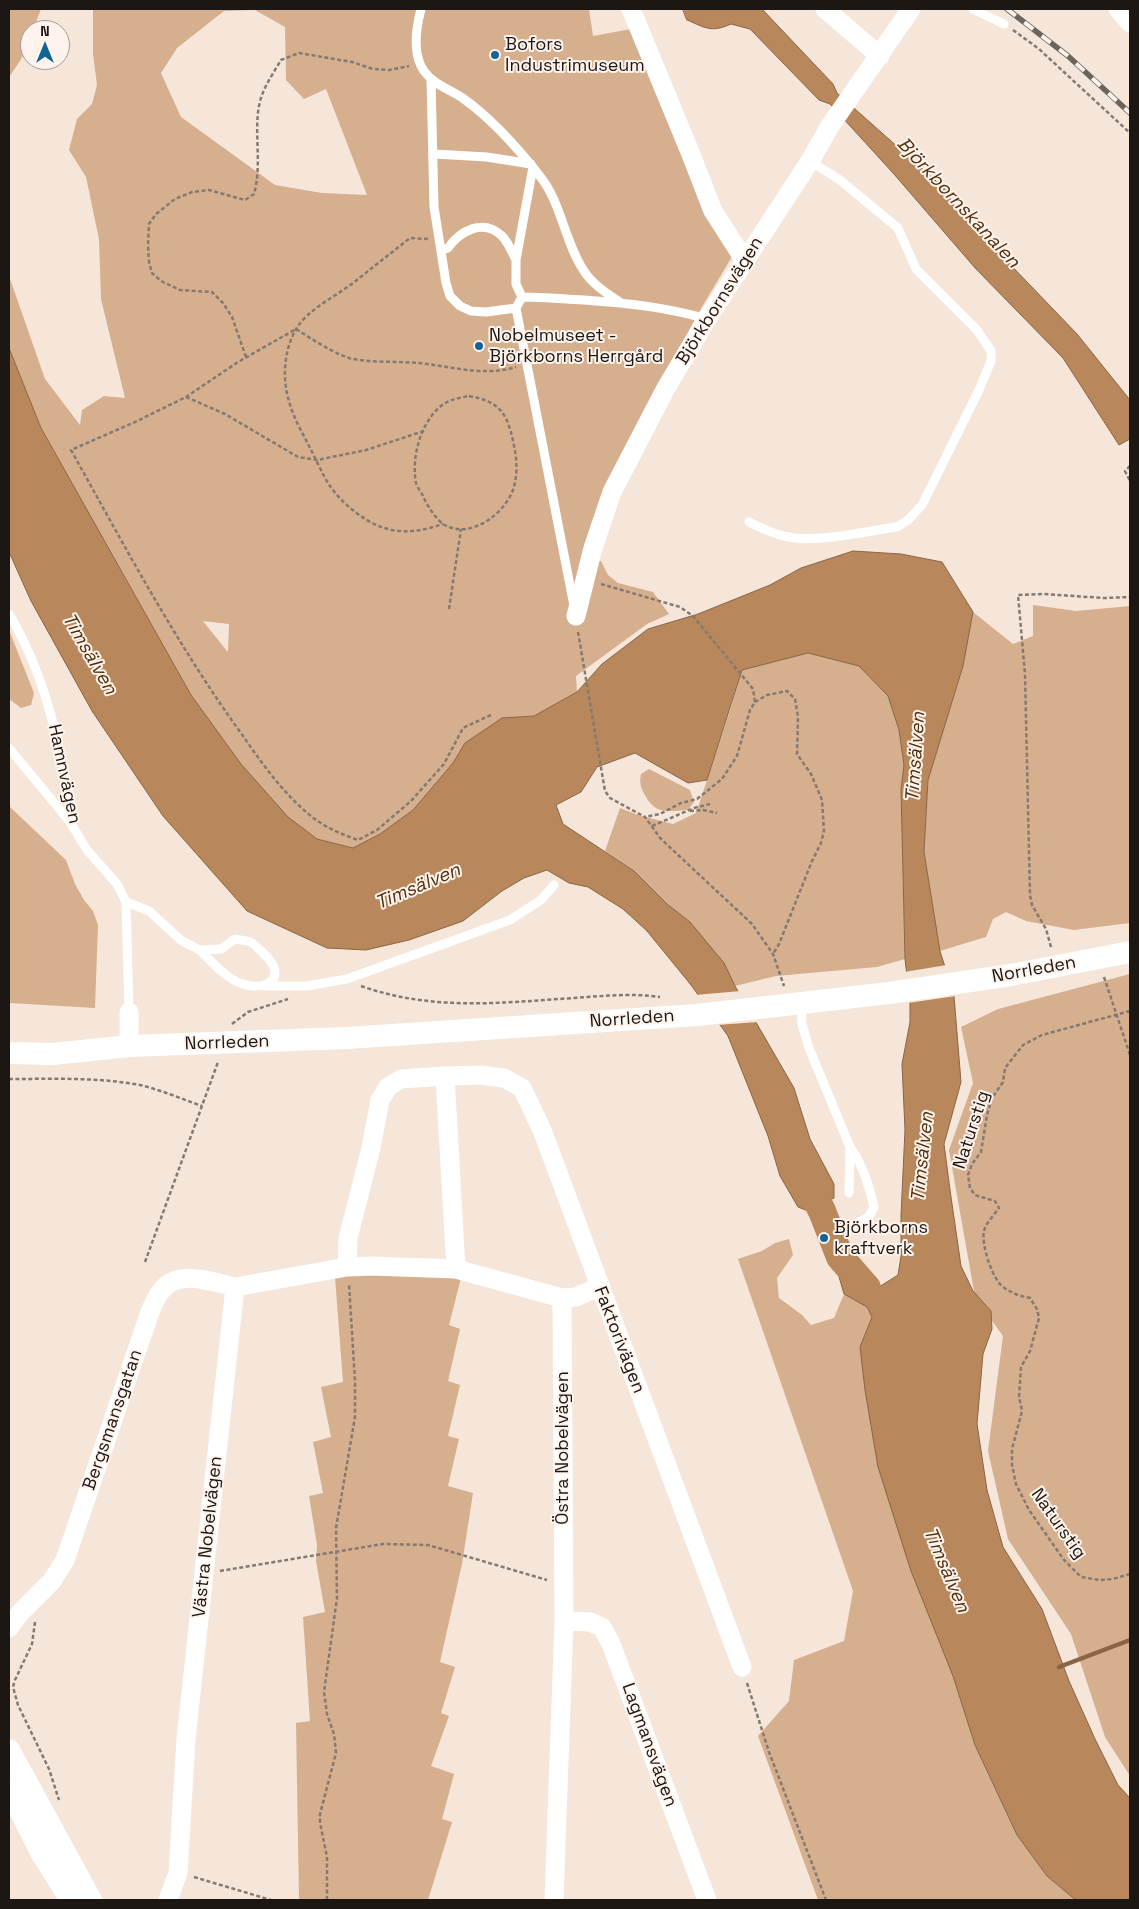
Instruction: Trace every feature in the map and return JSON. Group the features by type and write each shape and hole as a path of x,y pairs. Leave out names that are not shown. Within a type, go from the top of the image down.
{"street":[{"path":"631,9 713,211 745,261"},
{"path":"825,9 880,56"},
{"name":"Björkbornsvägen","path":"576,616 593,548 612,492 666,388 706,319 810,161 830,126 911,9"},
{"path":"1118,9 1130,23"},
{"name":"Norrleden","path":"9,1054 53,1054 129,1046 346,1038 697,1015 889,993 970,981 1130,952"},
{"name":"Hamnvägen","path":"129,1012 129,1046"},
{"name":"Norrleden","path":"9,1038 129,1046"},
{"path":"347,1267 348,1238 371,1148 380,1100 388,1087 401,1079 445,1076 456,1268"},
{"name":"Faktorivägen","path":"445,1076 504,1078 522,1088 542,1130 742,1667"},
{"path":"235,1286 347,1267 372,1266 456,1268 562,1298 576,1297 599,1287"},
{"name":"Bergsmansgatan","path":"18,1614 52,1581 65,1560 150,1312 161,1290 175,1279 194,1278 235,1286"},
{"name":"Västra Nobelvägen","path":"168,1900 178,1873 186,1739 235,1286"},
{"name":"Östra Nobelvägen","path":"554,1900 564,1621 562,1298"},
{"name":"Lagmansvägen","path":"564,1621 590,1622 602,1627 611,1644 707,1900"},
{"path":"9,1750 91,1900"},
{"path":"9,1788 42,1854 71,1900"}],"lane":[{"path":"421,9 417,23 416,48 423,70 432,80 464,98 516,146 556,202 572,250 585,272 599,287 622,303"},
{"path":"973,9 1004,24"},
{"path":"432,80 434,154 432,183 437,229 450,296 460,306 471,311 486,312 516,308"},
{"path":"434,154 487,157 532,166"},
{"path":"749,522 765,530 789,537 812,538 897,527 908,520 922,505 979,390 991,361 991,351 977,330 916,269 898,228 840,180 810,161"},
{"path":"522,298 516,284 516,260 532,166"},
{"path":"442,250 448,248 456,238 468,230 480,227 495,231 503,237 516,260"},
{"path":"522,298 537,297 622,303 678,311 706,319"},
{"path":"522,298 516,308 576,616"},
{"name":"Hamnvägen","path":"9,614 21,635 52,715 72,810 70,822 87,850 117,884 126,902 129,1012"},
{"path":"9,748 70,822"},
{"path":"126,902 148,911 182,941 200,950 233,980 246,985 306,986 346,979 510,920 541,900 554,884"},
{"path":"200,950 221,949 235,939 250,942 272,960 275,974 273,980 265,986"},
{"path":"801,1004 802,1024 809,1048 850,1146 858,1158 869,1185 874,1207 869,1217 855,1224"},
{"path":"849,1193 850,1146"}],"path":[{"path":"1004,24 1039,49 1130,133"},
{"path":"246,357 232,317 223,303 212,292 180,290 161,281 152,273 149,262 149,224 156,214 175,199 192,192 209,190 222,192 245,200 254,194 258,182 258,126 261,98 281,60 299,53 344,60 373,69 389,70 409,66 420,60"},
{"path":"440,240 410,238 352,284 325,301 296,329 246,357 186,396 135,422 72,450 133,562 213,694 263,765 283,790 311,817 338,833 358,840 377,830 412,801 444,764 463,728 491,715"},
{"path":"296,329 350,358 501,372 527,364"},
{"path":"296,329 286,352 288,400 330,487 340,498 374,524 387,529 410,532 444,524"},
{"path":"186,396 225,414 298,457 317,460 366,450 424,431"},
{"path":"470,396 484,398 494,402 504,415 511,433 516,459 515,484 505,505 490,520 475,527 461,529 444,524 424,500 416,483 416,464 418,444 424,431 430,417 442,405 454,399 470,396"},
{"path":"1130,466 1124,471 1130,481"},
{"path":"449,609 461,529"},
{"path":"585,581 680,607 693,616 754,690 755,702"},
{"path":"1051,946 1042,920 1032,905 1030,895 1025,674 1018,595 1130,597"},
{"path":"576,616 603,783 610,798 645,817 661,839 752,924 773,954 784,986"},
{"path":"645,817 660,814 681,803 697,799 722,779 737,756 750,710 755,702 767,695 787,691 795,699 798,717 797,754 816,785 822,800 824,831 822,843 812,861 779,944 773,954"},
{"path":"652,826 694,808 710,804"},
{"path":"689,811 703,810 718,813"},
{"path":"1098,959 1130,1055"},
{"path":"346,979 359,986 388,995 441,1004 631,995 663,998"},
{"name":"Naturstig","path":"1130,1011 1042,1035 1022,1045 1005,1068 1002,1082 992,1098 987,1115 981,1152 972,1164 968,1175 970,1188 974,1195 995,1201 999,1208 984,1230 984,1238 987,1256 1000,1284 1015,1294 1030,1298 1037,1309 1039,1318 1030,1351 1021,1367 1019,1397 1022,1411 1012,1449 1012,1465 1016,1484 1029,1510 1064,1560 1081,1577 1113,1580 1130,1574"},
{"path":"145,1262 218,1062"},
{"path":"9,1080 78,1079 116,1082 142,1086 202,1106"},
{"path":"328,1900 327,1857 320,1823 322,1800 336,1753 334,1734 324,1699 337,1598 336,1528 355,1417 351,1305 347,1267"},
{"path":"204,1573 383,1544 408,1543 428,1545 564,1585"},
{"path":"18,1614 36,1623 32,1644 14,1680 14,1694 49,1769 60,1804"},
{"path":"742,1667 769,1752 826,1900"},
{"path":"9,1682 14,1680"},
{"path":"178,1873 271,1900"}],"shaded area":[{"path":"9,9 41,9 37,20 20,20 20,60 9,77"},
{"path":"93,9 589,9 593,36 631,29 680,152 733,255 699,312 647,407 587,561 601,561 608,575 618,583 653,592 669,614 647,624 576,676 577,692 534,716 502,718 465,743 453,763 413,810 380,834 354,848 317,839 287,817 241,764 191,695 41,428 9,348 9,276 45,379 80,425 82,410 104,396 125,398 101,299 99,239 86,177 69,150 77,119 92,104 97,85 93,54","holes":["255,10 285,27 286,80 304,99 326,89 367,195 322,193 275,185 181,117 161,73 177,48 224,11","203,621 229,624 228,651 227,651"]},
{"path":"1033,605 1076,611 1130,606 1130,923 1074,930 1026,921 1006,912 993,919 986,937 940,951 924,852 928,780 963,666 973,612 1013,644 1033,636"},
{"path":"9,630 34,693 31,705 21,708 9,699"},
{"path":"808,653 859,666 888,696 899,730 904,765 901,789 905,959 877,967 776,976 735,986 690,922 667,904 634,871 605,851 620,808 673,824 696,813 742,670"},
{"path":"649,769 690,790 694,802 688,810 664,811 650,803 640,781 641,774"},
{"path":"9,806 66,860 75,884 93,911 98,925 95,1008 9,1003"},
{"path":"1130,974 1130,1776 1105,1737 1071,1634 1008,1539 988,1451 1003,1336 975,1297 949,1150 973,1083 961,1027 998,1009"},
{"path":"789,1239 793,1255 777,1278 779,1298 802,1315 811,1325 834,1318 844,1294 867,1307 872,1317 860,1347 975,1745 1017,1835 1047,1876 1077,1900 818,1900 758,1736 789,1701 794,1660 844,1641 853,1591 738,1259"},
{"path":"367,1274 461,1278 449,1325 460,1329 448,1381 460,1385 448,1436 459,1439 448,1486 473,1493 462,1564 440,1662 455,1667 441,1713 449,1716 431,1766 454,1774 442,1819 452,1822 428,1900 299,1900 296,1723 310,1721 303,1617 325,1612 316,1561 317,1545 309,1496 323,1493 313,1442 331,1437 321,1387 343,1382 335,1277"}],"water":[{"path":"683,9 762,9 833,84 837,93 945,189 954,206 1077,334 1130,400 1130,439 1119,445 1063,358 976,269 830,104 819,100 750,29 731,24 713,29 704,27 687,20"},
{"name":"Timsälven","path":"9,348 41,428 191,695 241,764 288,817 317,839 353,848 380,834 413,810 453,763 465,743 502,718 534,716 577,692 602,664 648,629 698,614 770,585 801,568 853,551 901,554 942,562 973,612 963,666 928,780 924,852 940,951 954,996 961,1082 944,1144 961,1266 973,1291 991,1311 992,1329 983,1354 977,1424 987,1490 1003,1547 1042,1609 1069,1681 1095,1739 1118,1785 1130,1798 1130,1900 1077,1900 1047,1876 1017,1835 975,1745 953,1676 911,1571 878,1467 860,1347 872,1317 867,1307 844,1294 835,1263 848,1258 861,1273 867,1269 879,1287 898,1275 901,1256 905,1130 902,1064 910,1022 910,1002 905,959 901,789 904,765 899,730 888,696 859,666 808,653 742,670 707,780 688,783 635,753 597,767 581,792 556,805 563,824 634,871 667,904 690,922 724,963 735,986 794,1088 810,1139 834,1184 834,1198 808,1211 798,1207 780,1176 768,1136 728,1036 691,985 647,931 623,909 588,887 569,883 547,870 524,878 502,891 463,921 409,940 366,950 327,948 247,911 163,816 92,711 31,601 9,552"}],"pier":[{"path":"947,965 956,996 908,1003 904,972"},
{"path":"741,991 758,1022 717,1025 695,995"}],"waterway":[{"path":"802,1172 822,1211 840,1257 867,1288"},
{"path":"1059,1667 1130,1640"}],"railway":[{"path":"1007,9 1068,56 1130,113"}],"place":[{"name":"Bofors Industrimuseum","path":"495,55"},
{"name":"Nobelmuseet - Björkborns Herrgård","path":"479,346"},
{"name":"Björkborns kraftverk","path":"824,1238"}],"water label":[{"name":"Björkbornskanalen","path":"958,203"}]}
